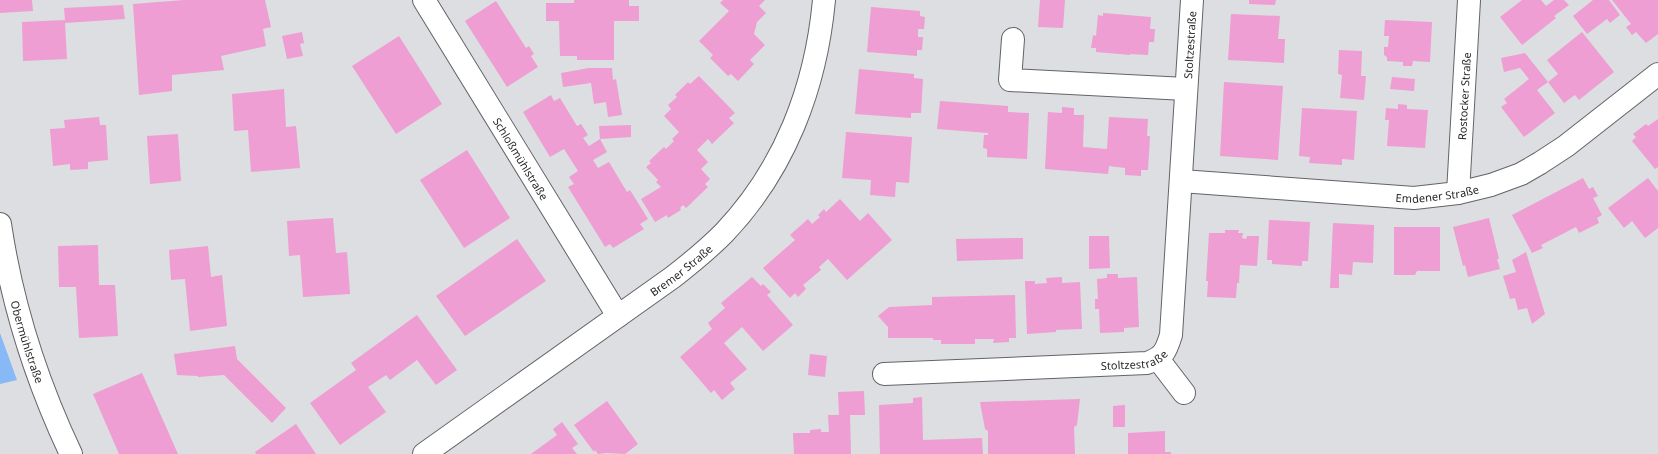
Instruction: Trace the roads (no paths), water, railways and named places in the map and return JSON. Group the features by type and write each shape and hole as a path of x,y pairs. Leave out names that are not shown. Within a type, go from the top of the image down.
{"street":[{"name":"Schloßmühlstraße","path":"424,0 618,316"},
{"name":"Bremer Straße","path":"424,454 674,277 702,254 739,216 767,178 786,145 803,104 821,33 824,0"},
{"name":"Stoltzestraße","path":"884,374 1147,363 1158,359 1166,351 1171,335 1192,0"},
{"name":"Rostocker Straße","path":"1458,193 1469,0"},
{"name":"Stoltzestraße","path":"1013,39 1010,80 1186,89"},
{"name":"Emdener Straße","path":"1181,181 1414,198 1458,193 1491,185 1521,174 1540,163 1566,146 1658,74"},
{"name":"Obermühlstraße","path":"0,224 12,290 24,335 45,396 71,454"},
{"path":"1158,359 1184,393"}]}
